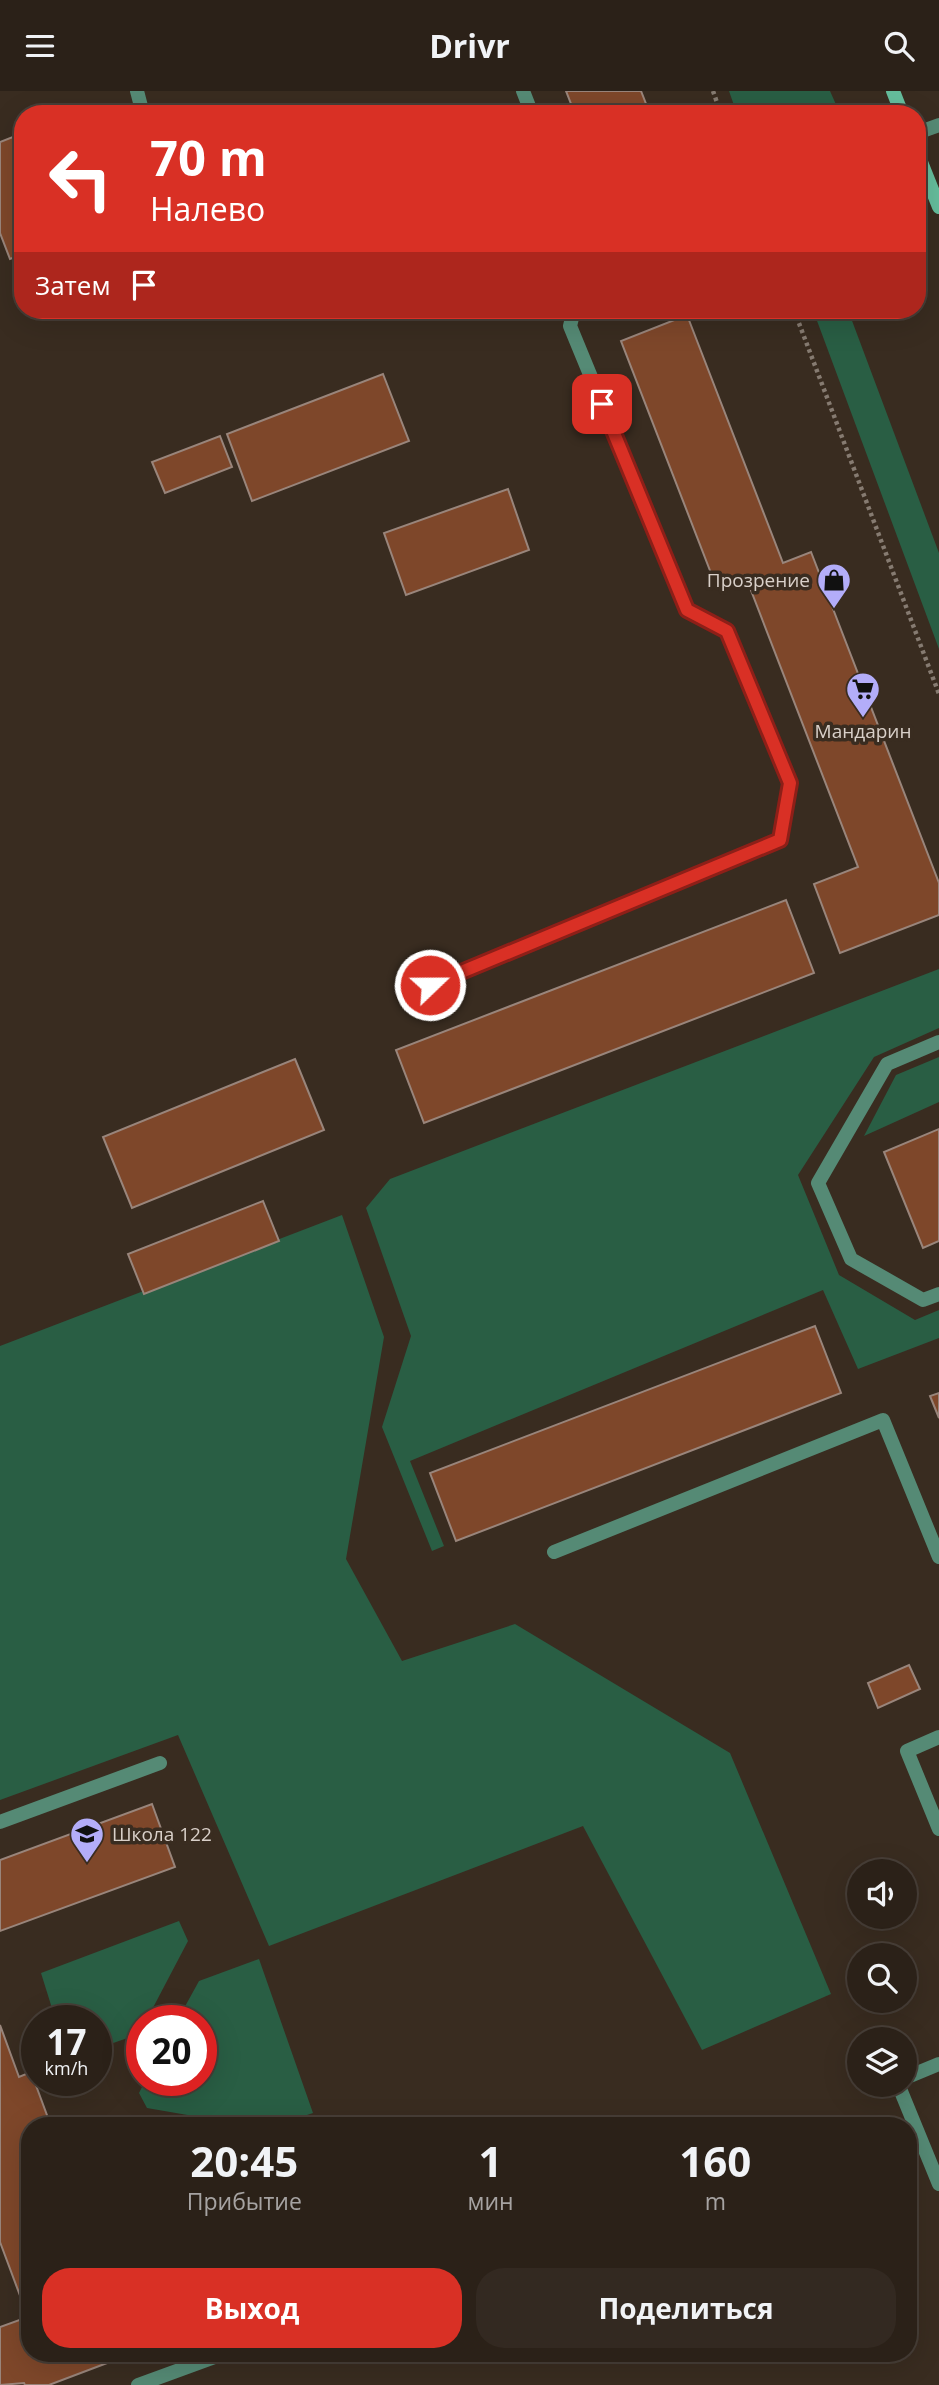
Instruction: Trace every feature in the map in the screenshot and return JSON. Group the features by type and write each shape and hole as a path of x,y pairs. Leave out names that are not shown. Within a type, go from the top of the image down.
{"street":[{"path":"926,174 939,207"}],"lane":[{"path":"430,985 780,840 790,783 727,631 687,610 570,326 572,319"},
{"path":"939,1042 887,1064 818,1183 850,1259 923,1300 939,1294"},
{"path":"554,1552 883,1420 939,1557"},
{"path":"939,1737 907,1751 939,1829"},
{"path":"0,1822 160,1763"},
{"path":"917,2073 939,2064"},
{"path":"903,2097 912,2117"},
{"path":"917,2130 939,2184"},
{"path":"138,2385 201,2362"}],"path":[{"path":"797,319 939,694"}],"green space":[{"path":"729,91 830,91 836,105 734,105"},
{"path":"816,319 851,319 939,553 939,649"},
{"path":"939,969 939,1028 874,1057 798,1175 839,1275 915,1320 939,1310 939,1338 858,1369 823,1290 410,1461 444,1546 432,1551 382,1427 411,1336 366,1208 390,1179"},
{"path":"939,1057 939,1102 864,1136 896,1075"},
{"path":"342,1215 384,1337 346,1559 402,1661 515,1624 730,1753 831,1994 702,2050 583,1826 269,1946 178,1735 0,1800 0,1346"},
{"path":"179,1921 188,1941 154,2005 126,2005 126,2039 112,2043 112,2005 51,2005 41,1973"},
{"path":"259,1959 313,2113 301,2117 199,2117 147,2108 141,2096 217,2096 217,2005 186,2005 199,1981"}],"building":[{"path":"566,91 641,91 646,105 571,105"},
{"path":"14,137 14,257 10,259 0,233 0,142"},
{"path":"677,319 689,319 783,563 811,552 939,883 939,915 840,953 814,884 858,867 745,575 716,586 621,341"},
{"path":"383,374 409,441 252,501 227,434"},
{"path":"220,436 232,467 165,493 152,462"},
{"path":"508,489 529,550 406,595 384,533"},
{"path":"786,900 814,973 424,1123 396,1050"},
{"path":"295,1059 324,1130 132,1208 103,1137"},
{"path":"939,1129 939,1241 923,1248 884,1152"},
{"path":"263,1201 279,1241 144,1294 128,1254"},
{"path":"815,1326 841,1393 456,1541 430,1473"},
{"path":"939,1393 939,1418 930,1396"},
{"path":"909,1665 920,1689 878,1708 868,1683"},
{"name":"Школа 122","path":"152,1804 175,1867 0,1931 0,1860"},
{"path":"0,2025 19,2077 21,2076 21,2096 40,2096 48,2117 21,2117 21,2298 0,2242"},
{"path":"21,2320 21,2362 110,2362 49,2385 0,2385 0,2327"}],"place":[{"name":"Прозрение","path":"834,610"},
{"name":"Мандарин","path":"863,719"},
{"name":"Школа 122","path":"87,1864"}],"route":[{"path":"430,985 780,840 790,783 727,631 687,610 602,404"}]}
